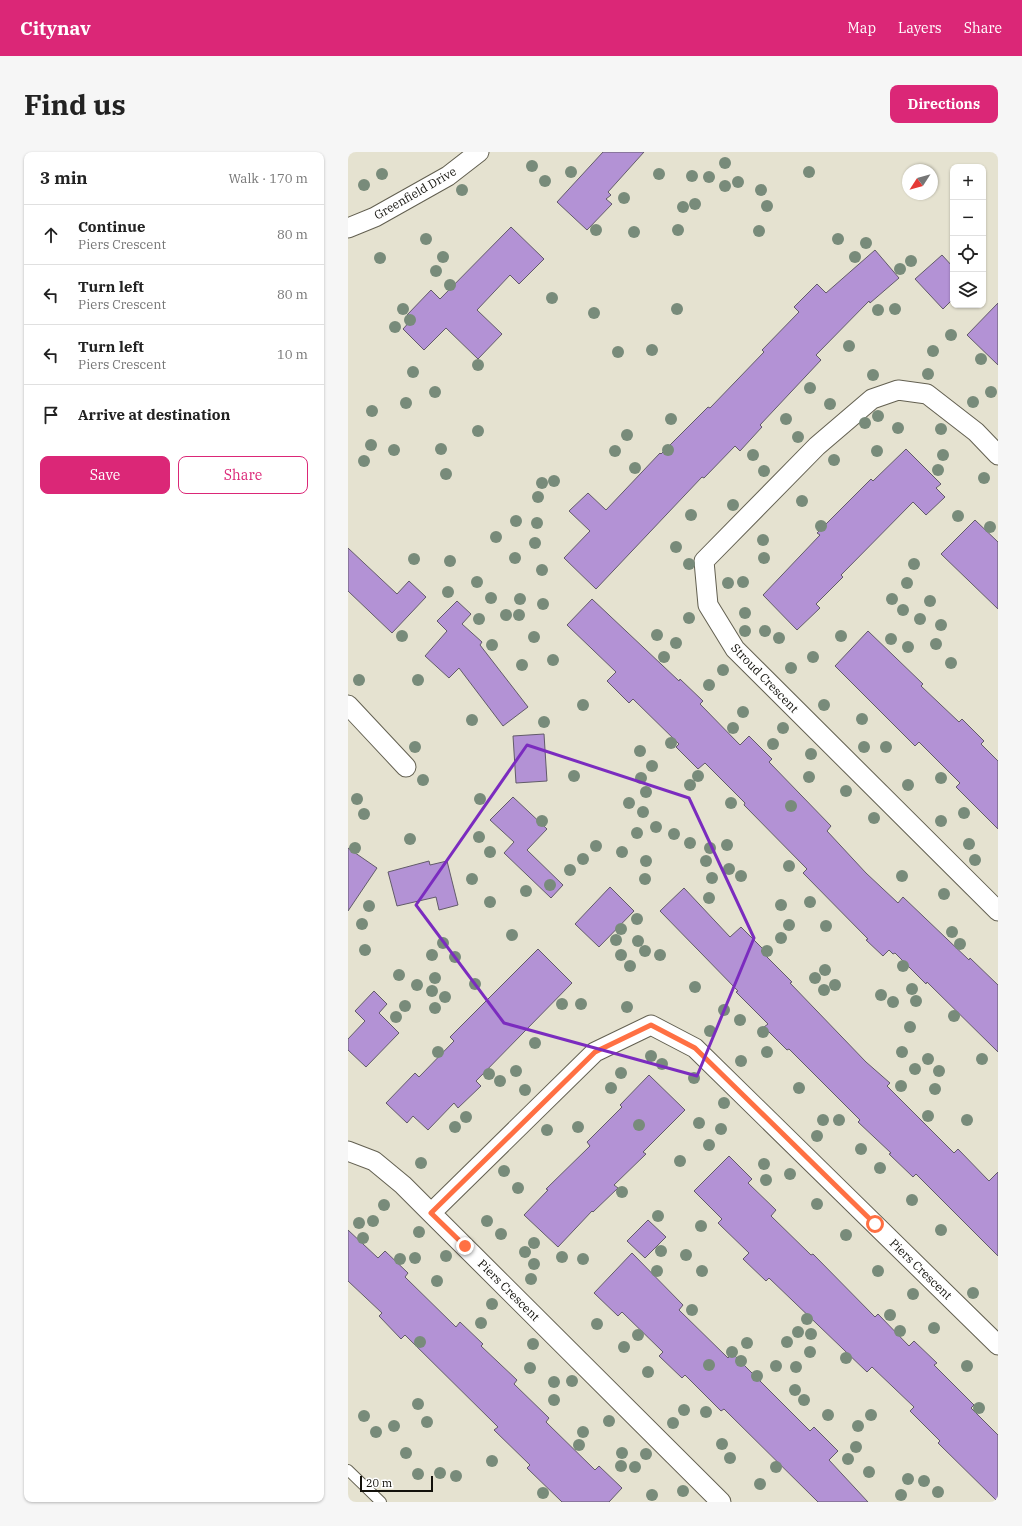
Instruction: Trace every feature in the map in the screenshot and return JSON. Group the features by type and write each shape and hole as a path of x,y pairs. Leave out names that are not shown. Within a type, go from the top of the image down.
{"street":[{"name":"Greenfield Drive","path":"348,228 375,217 448,176 479,152"},
{"name":"Stroud Crescent","path":"998,455 976,432 927,394 898,390 872,399 817,446 704,561 708,605 735,649 998,911"},
{"path":"348,705 406,767"},
{"name":"Piers Crescent","path":"721,1502 431,1213 595,1052 651,1025 695,1048 998,1345"},
{"path":"348,1151 374,1161 403,1185 431,1213"}],"lane":[{"path":"348,1470 381,1502"}],"highlighted area":[{"path":"527,745 689,798 754,938 697,1076 504,1023 416,905"}],"building":[{"path":"603,152 644,152 608,192 611,195 606,199 612,204 587,230 557,202"},
{"path":"511,227 544,259 519,284 510,275 477,310 502,334 478,359 446,328 424,350 403,329 412,319 407,315 431,290 440,299"},
{"path":"875,250 899,278 870,303 869,301 816,355 821,360 760,425 762,427 740,451 735,446 704,478 702,477 596,589 564,558 590,531 569,511 588,493 606,510 660,453 661,454 708,407 710,408 764,352 762,350 799,312 794,307 817,284 826,293"},
{"path":"942,255 950,264 950,302 943,309 915,279"},
{"path":"998,303 998,365 967,335"},
{"path":"906,449 941,484 936,488 945,497 926,515 913,502 841,575 843,577 816,604 820,608 797,630 763,595 820,535 817,533 871,479 873,481"},
{"path":"975,520 998,542 998,609 941,554"},
{"path":"348,548 397,594 409,581 426,597 392,633 348,591"},
{"path":"592,599 679,681 680,679 703,701 700,704 740,745 749,736 772,759 769,762 831,826 827,831 866,873 898,903 903,897 969,960 970,958 998,985 998,1052 927,982 926,984 895,953 893,954 889,950 883,956 866,940 868,939 803,873 807,869 705,763 698,769 676,747 679,744 633,699 629,703 607,681 616,672 567,625"},
{"path":"457,601 471,614 462,624 482,642 480,645 528,707 503,726 459,668 449,678 425,656 447,631 437,621"},
{"path":"868,631 923,684 921,686 959,722 962,719 984,741 981,744 998,761 998,829 956,787 960,783 919,742 915,746 835,666"},
{"path":"544,734 547,781 516,783 513,736"},
{"path":"513,797 547,829 527,850 563,885 551,898 504,853 514,842 490,820"},
{"path":"348,848 377,868 348,911"},
{"path":"429,861 430,865 447,861 458,905 439,910 436,897 397,906 388,872"},
{"path":"610,887 634,911 599,947 575,924"},
{"path":"684,888 730,937 741,927 763,949 761,951 792,982 790,983 866,1062 890,1083 887,1086 954,1153 958,1149 989,1181 998,1172 998,1256 916,1174 913,1177 889,1154 891,1153 858,1122 860,1120 789,1049 787,1050 764,1027 768,1024 660,911"},
{"path":"538,949 572,983 476,1081 481,1086 458,1108 454,1103 428,1130 413,1116 407,1123 386,1103 415,1073 419,1077 454,1041 450,1037"},
{"path":"374,991 387,1004 379,1013 399,1033 366,1067 348,1050 348,1039 365,1021 355,1011"},
{"path":"649,1075 685,1110 643,1152 646,1154 614,1185 618,1188 593,1212 592,1211 558,1247 524,1215 548,1190 546,1189 590,1146 587,1142 622,1107 620,1105"},
{"path":"729,1156 752,1179 748,1183 776,1210 771,1216 811,1255 813,1254 875,1317 878,1314 909,1346 914,1341 937,1363 934,1365 974,1405 971,1408 998,1435 998,1502 938,1443 940,1441 910,1411 914,1407 872,1367 867,1372 769,1278 766,1281 743,1259 749,1253 718,1223 722,1219 694,1191"},
{"path":"648,1220 666,1237 645,1258 627,1241"},
{"path":"348,1230 378,1258 385,1251 408,1273 405,1277 456,1327 460,1322 483,1344 481,1346 517,1380 514,1384 549,1418 546,1422 595,1470 599,1466 622,1488 609,1502 562,1502 527,1468 530,1465 494,1430 498,1427 405,1335 401,1339 379,1316 382,1313 348,1281"},
{"path":"632,1253 683,1305 679,1310 728,1358 732,1353 810,1431 814,1427 838,1451 829,1460 868,1502 818,1502 724,1409 721,1411 685,1375 682,1378 659,1356 663,1352 622,1312 618,1316 594,1293"}],"route":[{"path":"465,1246 431,1213 595,1052 651,1025 695,1048 875,1224"}]}
